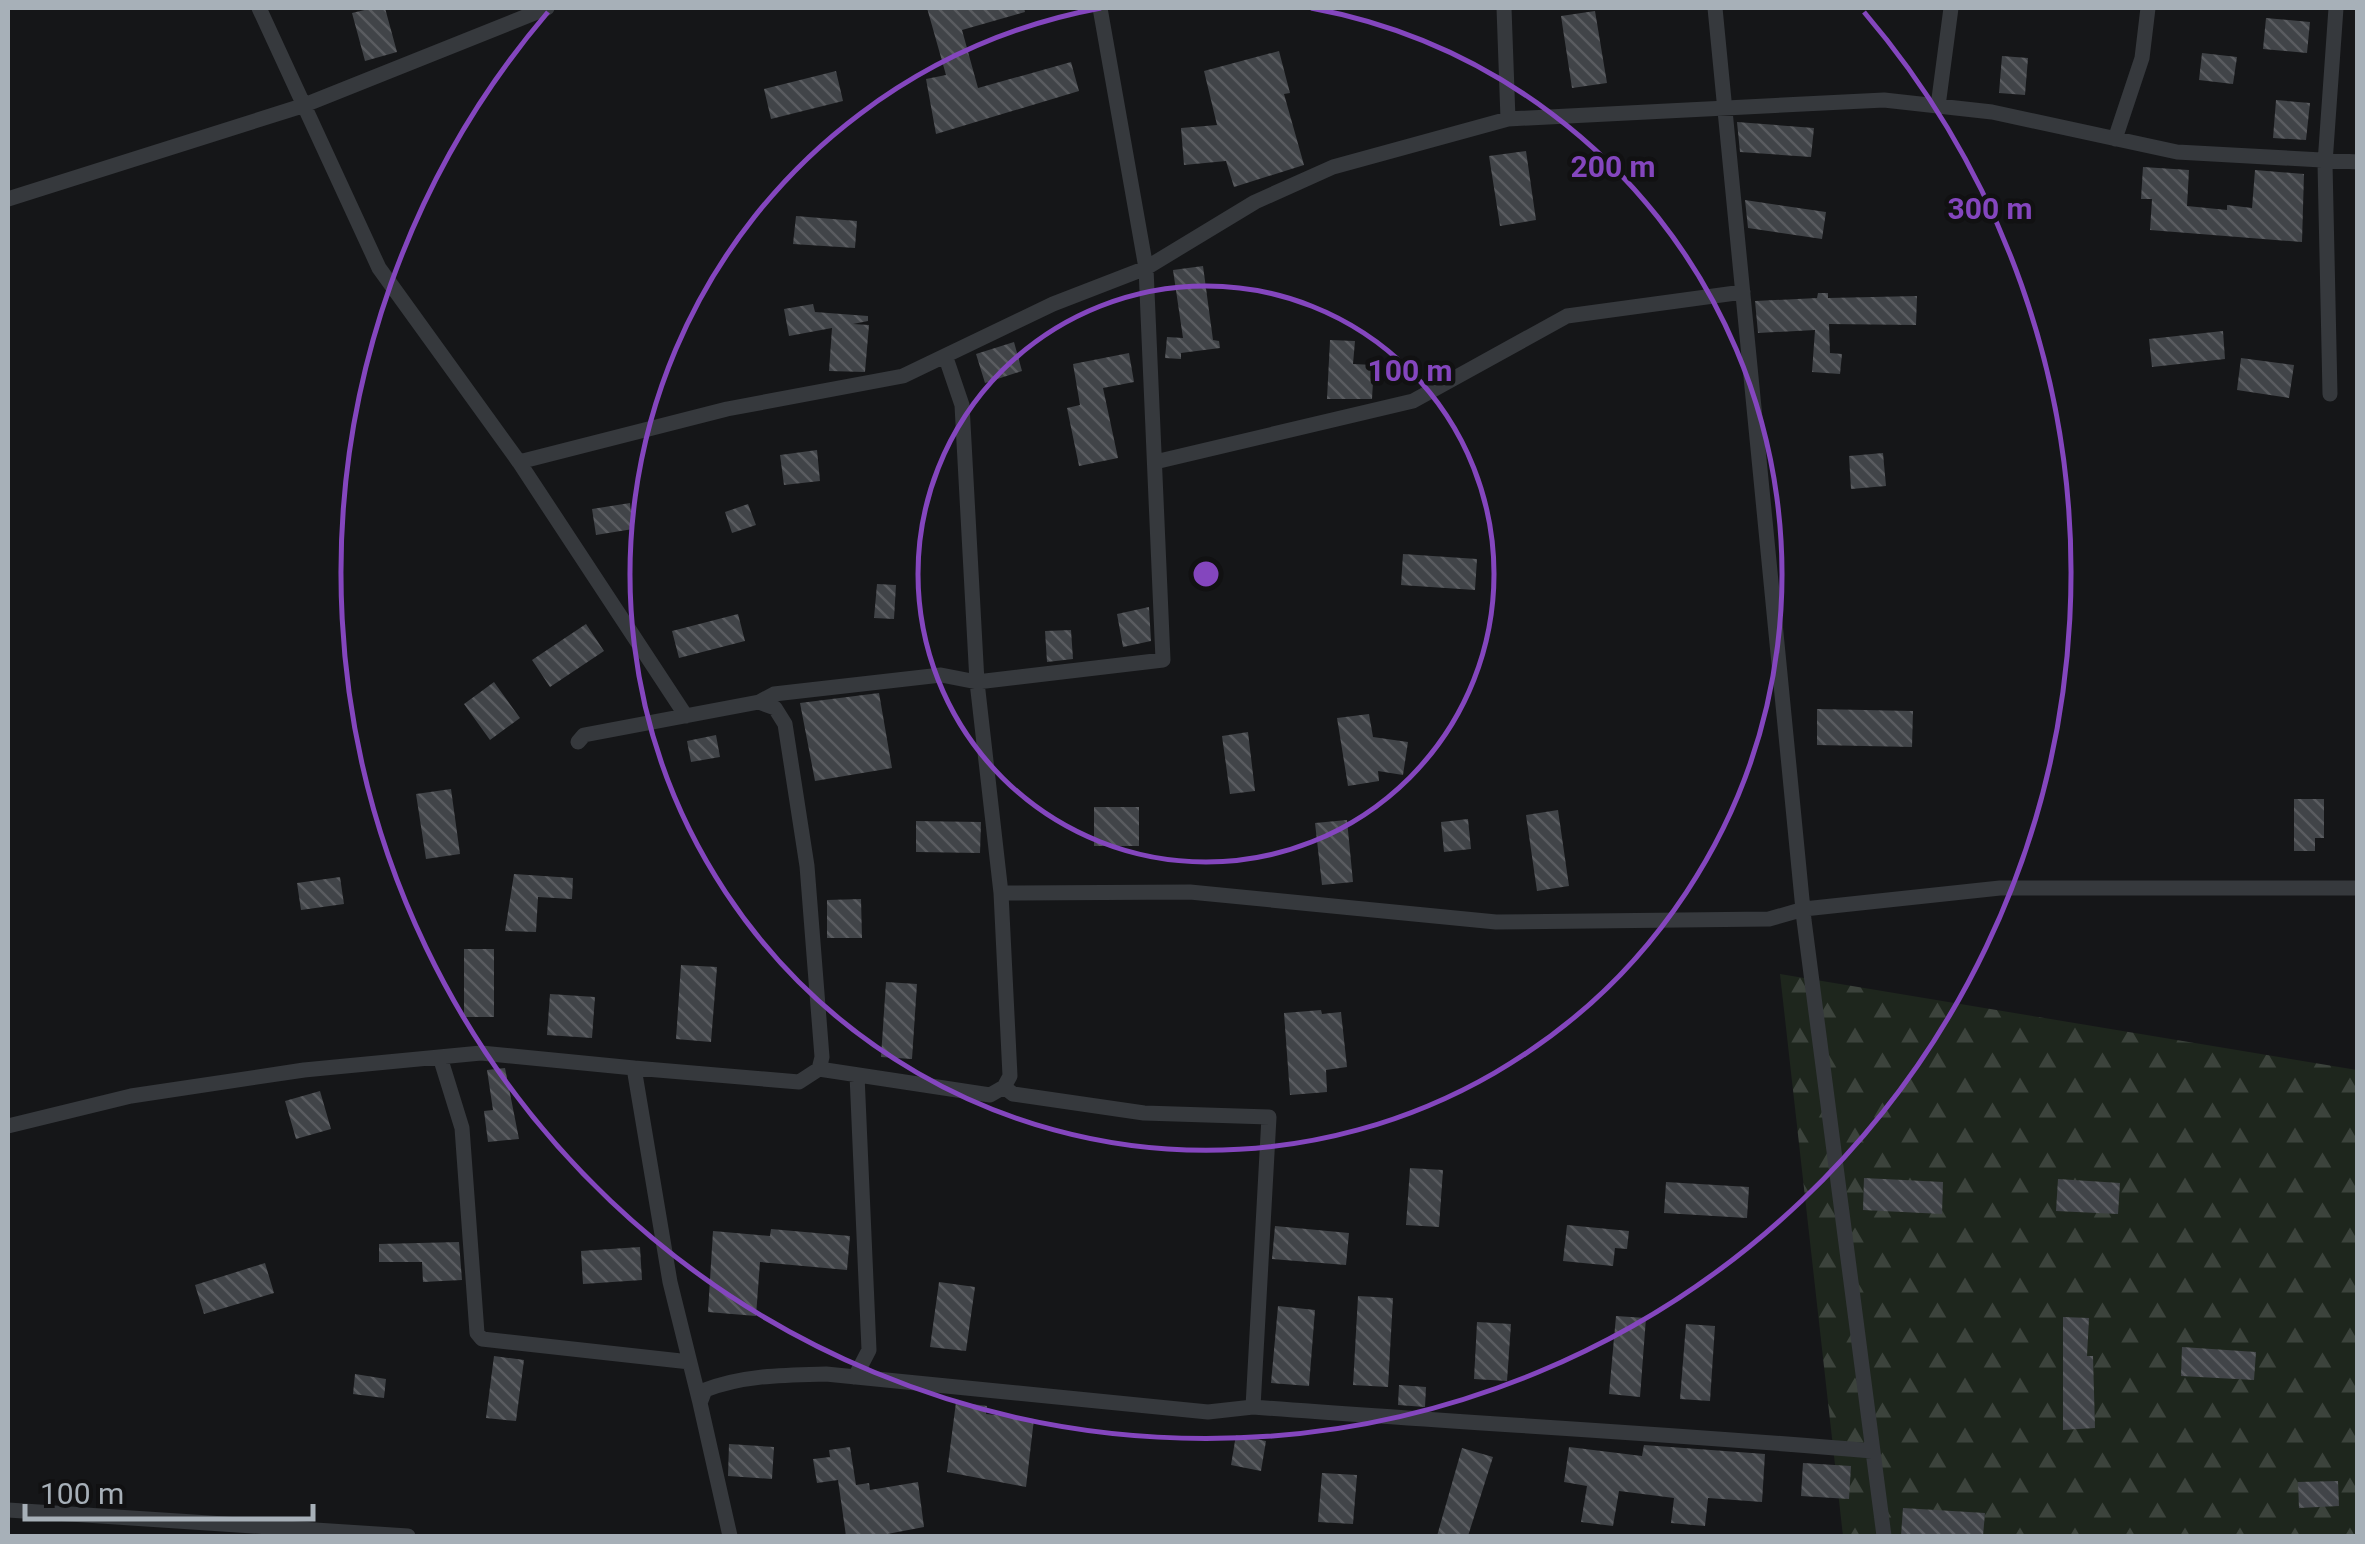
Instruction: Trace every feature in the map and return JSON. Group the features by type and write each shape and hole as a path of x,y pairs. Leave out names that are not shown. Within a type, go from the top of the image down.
{"street":[{"path":"260,8 379,268 519,462 686,716"},
{"path":"8,199 302,106 546,8"},
{"path":"578,742 584,735 759,702 774,694 941,675 978,682 1164,660 1146,268 1100,8"},
{"path":"1504,8 1508,119"},
{"path":"1715,8 1804,908 1884,1536"},
{"path":"1938,106 1951,8"},
{"path":"2115,139 2142,58 2148,8"},
{"path":"2330,394 2325,163 2336,8"},
{"path":"519,462 727,410 903,376 1053,304 1146,268 1255,202 1332,167 1508,119 1884,100 1992,112 2176,152 2358,162"},
{"path":"1155,462 1413,401 1567,316 1743,292"},
{"path":"8,1126 132,1096 304,1070 482,1053 798,1082 820,1069 990,1095 1004,1087 1010,1076 1001,892 978,682 962,405 946,358"},
{"path":"759,702 775,708 785,724 807,866 820,1069"},
{"path":"1001,892 1190,892 1496,922 1770,919 1804,908 2000,888 2358,888"},
{"path":"440,1057 462,1128 477,1333 482,1339 690,1362"},
{"path":"634,1068 670,1282 730,1536"},
{"path":"855,1377 869,1350 857,1075"},
{"path":"1004,1087 1013,1094 1144,1113 1268,1117 1253,1406"},
{"path":"700,1403 705,1390 744,1378 855,1377 1208,1412 1253,1406 1546,1428 1602,1427 1872,1451"},
{"path":"8,1510 408,1536"},
{"path":"116,1517 116,1536"}],"green space":[{"path":"1780,974 2357,1070 2357,1536 1843,1536"}],"building":[{"path":"385,8 397,52 365,61 352,13"},
{"path":"927,8 1024,8 1025,12 962,30 978,88 1071,62 1079,91 936,134 926,79 946,75"},
{"path":"1595,11 1607,83 1572,88 1561,16"},
{"path":"2266,18 2310,22 2307,53 2263,49"},
{"path":"1279,51 1290,93 1284,94 1304,165 1234,187 1226,161 1184,165 1181,128 1217,125 1204,71"},
{"path":"2202,53 2237,57 2233,84 2199,80"},
{"path":"2002,56 2028,58 2025,95 1999,93"},
{"path":"836,71 843,101 771,119 764,89"},
{"path":"2276,100 2310,103 2306,140 2273,138"},
{"path":"1737,122 1814,128 1811,157 1740,152"},
{"path":"1526,151 1536,220 1500,226 1489,156"},
{"path":"2143,167 2189,170 2187,206 2227,210 2227,205 2252,208 2255,170 2304,174 2302,242 2150,230 2152,199 2141,199"},
{"path":"1745,200 1826,212 1822,239 1748,228"},
{"path":"796,216 857,221 855,248 793,244"},
{"path":"1203,266 1213,340 1219,341 1220,348 1181,353 1181,359 1165,358 1167,337 1183,338 1173,270"},
{"path":"1818,293 1828,293 1828,298 1917,296 1916,325 1829,324 1830,353 1842,354 1840,374 1812,372 1815,330 1758,333 1755,301 1817,298"},
{"path":"813,304 815,312 868,316 868,321 853,324 869,325 865,372 829,371 832,328 789,336 784,309"},
{"path":"2223,331 2225,359 2152,367 2149,339"},
{"path":"1330,340 1355,341 1353,364 1374,365 1372,399 1327,399"},
{"path":"1014,342 1022,371 985,383 976,354"},
{"path":"1129,353 1134,382 1103,388 1118,458 1079,466 1067,408 1080,405 1073,364"},
{"path":"2241,358 2294,365 2289,398 2237,390"},
{"path":"817,450 820,481 784,485 780,455"},
{"path":"1883,453 1886,486 1851,489 1849,456"},
{"path":"630,503 633,529 596,535 592,509"},
{"path":"748,504 756,525 732,533 725,512"},
{"path":"1403,554 1477,559 1475,590 1401,585"},
{"path":"877,584 896,585 894,619 874,618"},
{"path":"1149,607 1151,641 1123,647 1117,614"},
{"path":"738,614 745,641 679,658 672,631"},
{"path":"586,624 604,651 550,687 532,660"},
{"path":"1071,630 1073,659 1047,662 1045,631"},
{"path":"494,682 520,718 490,740 464,704"},
{"path":"879,693 892,768 815,781 800,703"},
{"path":"1817,709 1913,711 1912,747 1817,745"},
{"path":"1369,714 1373,737 1408,742 1403,775 1378,771 1379,781 1348,786 1337,718"},
{"path":"1248,732 1255,791 1230,794 1222,736"},
{"path":"716,735 720,757 691,762 687,741"},
{"path":"451,789 460,854 426,859 416,794"},
{"path":"2294,799 2324,799 2324,838 2315,838 2315,851 2294,851"},
{"path":"1094,807 1139,807 1139,846 1094,846"},
{"path":"1558,810 1569,886 1537,891 1526,815"},
{"path":"1468,819 1471,849 1444,852 1441,822"},
{"path":"1347,820 1353,882 1322,885 1315,823"},
{"path":"916,821 981,822 980,853 916,852"},
{"path":"514,874 573,878 572,899 538,897 536,932 505,931"},
{"path":"340,877 344,904 301,910 297,883"},
{"path":"861,899 862,938 827,938 827,900"},
{"path":"464,949 494,949 494,1017 464,1017"},
{"path":"681,965 717,967 711,1042 676,1039"},
{"path":"886,982 917,984 912,1059 881,1057"},
{"path":"550,994 595,997 592,1038 547,1035"},
{"path":"1321,1010 1322,1014 1341,1012 1347,1067 1326,1070 1327,1092 1290,1095 1284,1013"},
{"path":"505,1068 519,1139 488,1142 484,1111 493,1110 487,1070"},
{"path":"320,1091 331,1129 296,1139 285,1101"},
{"path":"1410,1168 1443,1170 1439,1227 1406,1225"},
{"path":"1864,1178 1943,1182 1942,1214 1863,1210"},
{"path":"2058,1179 2120,1183 2118,1214 2056,1211"},
{"path":"1666,1182 1749,1187 1747,1218 1664,1213"},
{"path":"1567,1225 1629,1231 1627,1249 1615,1248 1613,1266 1563,1261"},
{"path":"1275,1226 1349,1233 1346,1265 1272,1259"},
{"path":"771,1229 850,1236 847,1270 760,1262 756,1316 708,1312 713,1231 770,1236"},
{"path":"459,1242 462,1280 423,1282 422,1262 379,1262 379,1244"},
{"path":"640,1247 642,1280 583,1284 581,1251"},
{"path":"265,1263 274,1293 204,1314 195,1285"},
{"path":"939,1282 975,1287 966,1351 930,1347"},
{"path":"1358,1296 1393,1298 1388,1387 1353,1385"},
{"path":"1278,1306 1315,1310 1309,1386 1271,1383"},
{"path":"1616,1316 1646,1318 1640,1397 1609,1394"},
{"path":"2063,1317 2089,1318 2087,1356 2093,1356 2095,1428 2063,1430"},
{"path":"1477,1322 1511,1324 1507,1381 1474,1379"},
{"path":"1686,1324 1715,1326 1710,1401 1680,1399"},
{"path":"2182,1347 2256,1352 2254,1380 2181,1376"},
{"path":"494,1356 524,1360 516,1421 486,1418"},
{"path":"355,1374 386,1379 384,1398 353,1394"},
{"path":"1399,1385 1426,1387 1425,1407 1398,1405"},
{"path":"956,1402 987,1406 986,1414 1034,1419 1026,1487 947,1472"},
{"path":"1236,1435 1266,1441 1261,1471 1231,1465"},
{"path":"729,1444 774,1447 772,1479 728,1476"},
{"path":"1644,1445 1765,1454 1762,1502 1708,1498 1705,1526 1671,1523 1674,1498 1619,1491 1613,1526 1581,1522 1587,1486 1564,1482 1569,1447 1642,1456"},
{"path":"850,1447 856,1485 869,1483 870,1490 918,1482 924,1527 877,1536 846,1536 838,1480 817,1483 813,1459 830,1457 829,1450"},
{"path":"1462,1448 1493,1457 1468,1536 1437,1536"},
{"path":"1803,1463 1851,1466 1849,1499 1801,1496"},
{"path":"1322,1473 1357,1475 1353,1524 1318,1522"},
{"path":"2338,1481 2339,1506 2299,1508 2298,1482"},
{"path":"1903,1508 1985,1513 1983,1536 1901,1536"}]}
